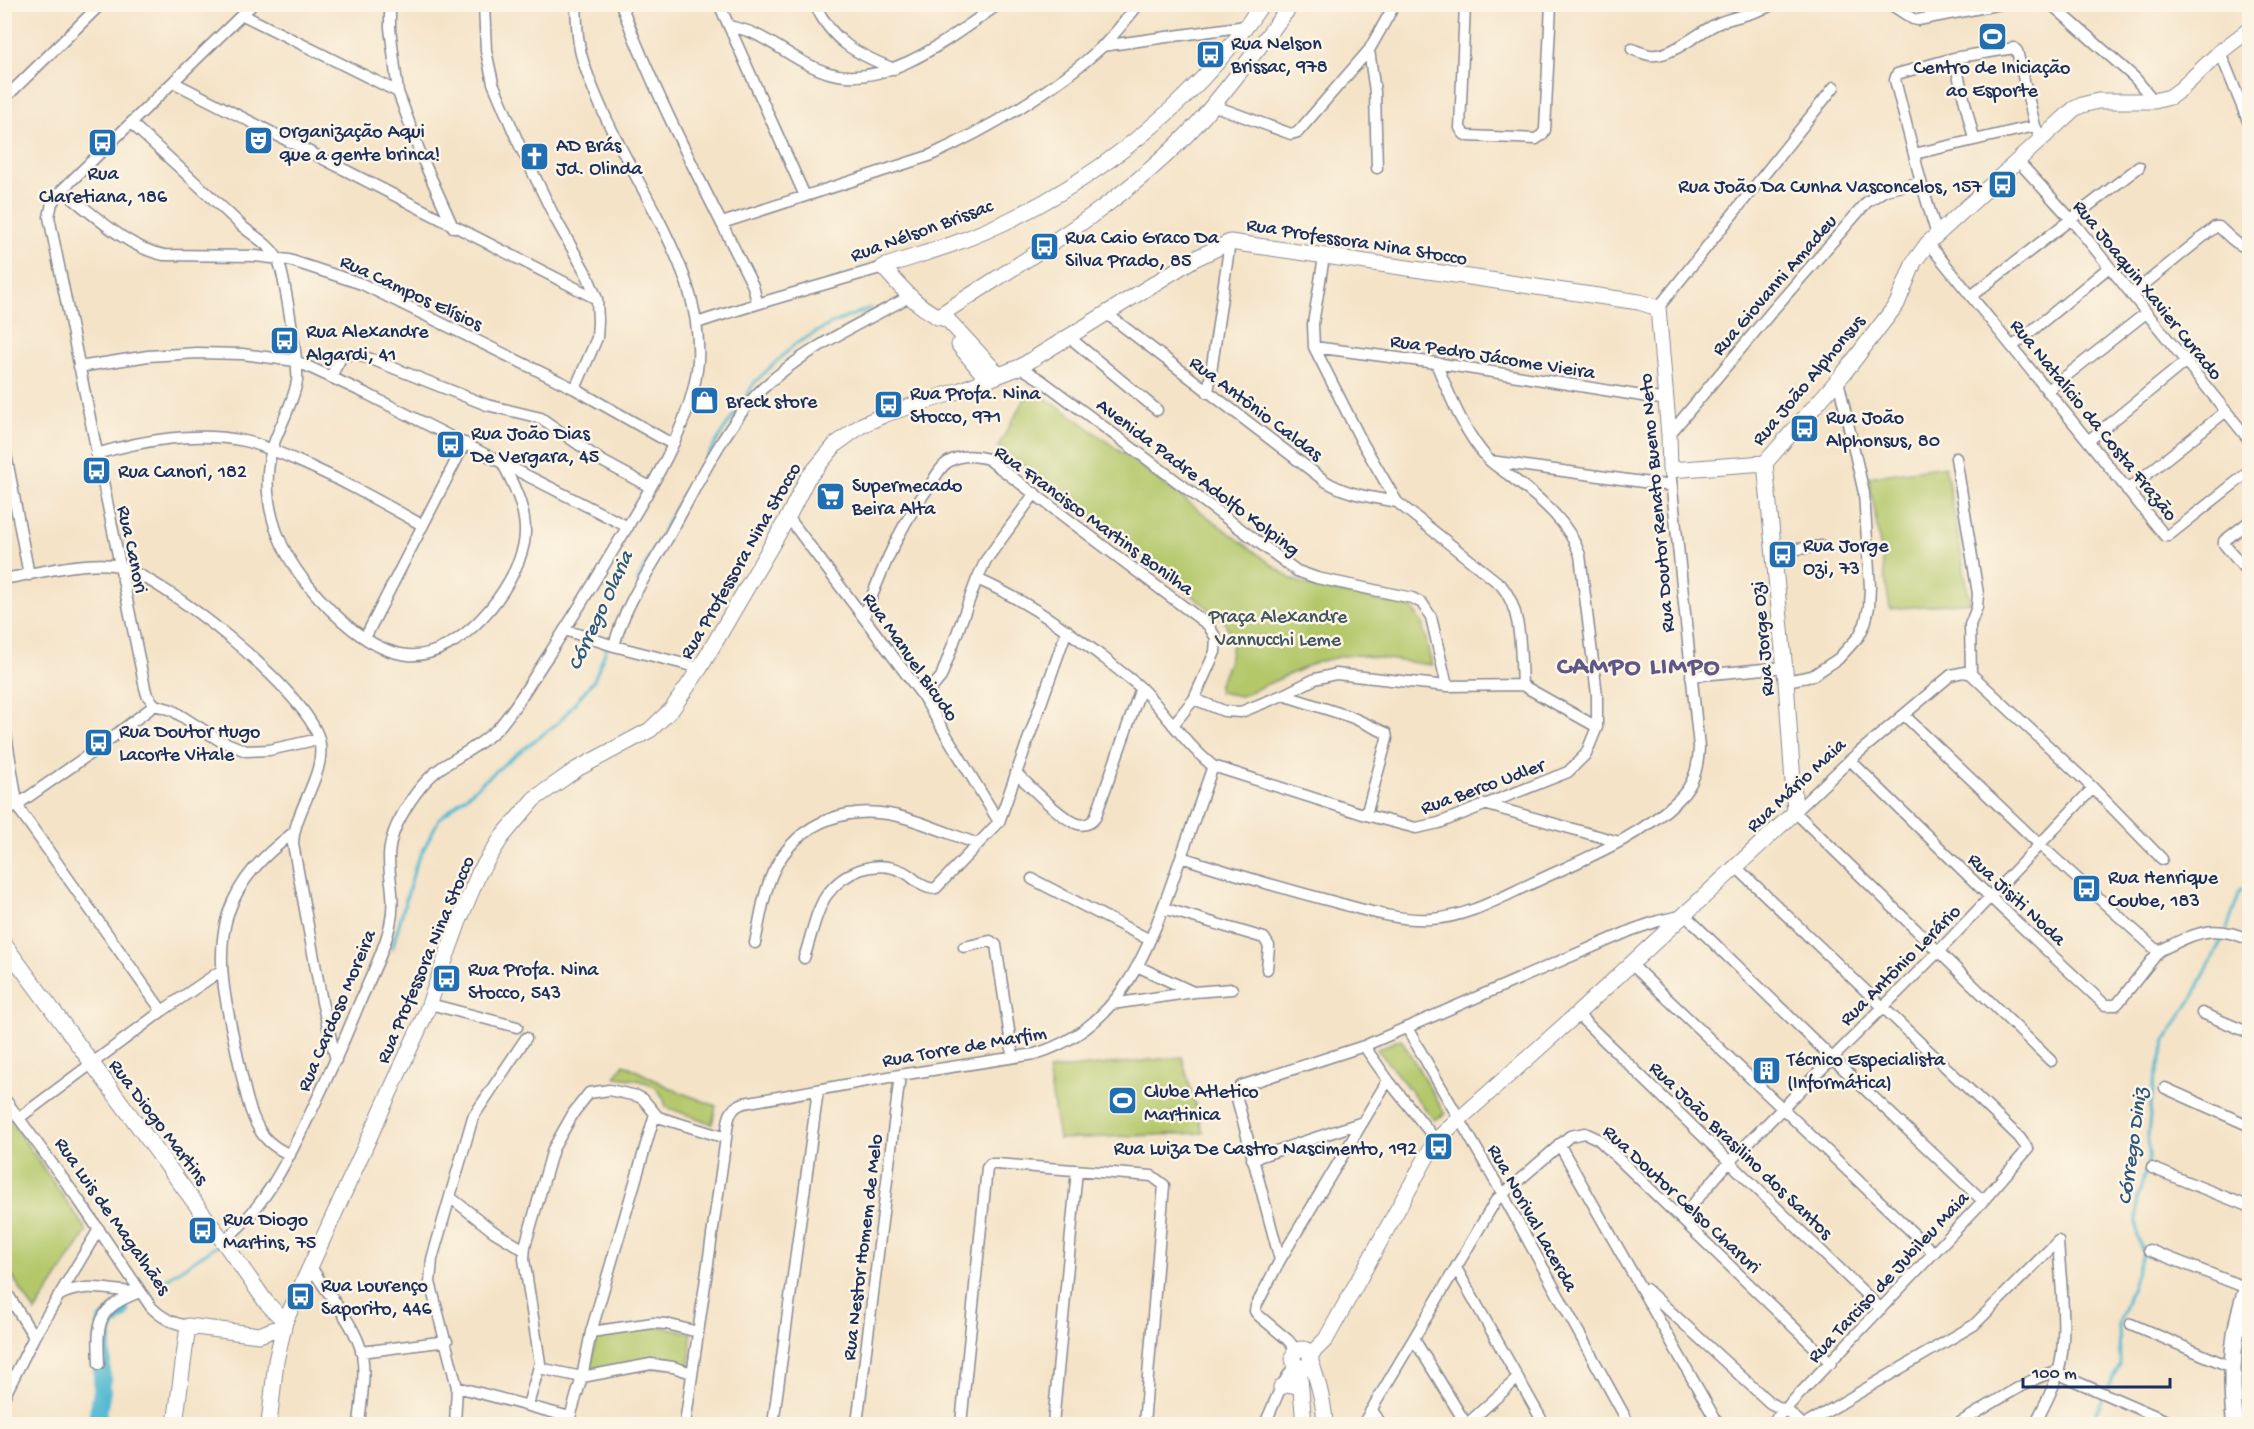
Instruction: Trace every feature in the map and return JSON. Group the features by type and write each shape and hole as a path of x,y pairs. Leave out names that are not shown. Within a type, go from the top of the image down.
{"main road":[{"path":"2235,1425 2231,1366 2234,1336 2249,1288"}],"street":[{"path":"4,99 101,4"},
{"path":"62,190 253,4"},
{"path":"390,4 390,28 398,92 422,158 453,227"},
{"path":"484,4 486,51 499,99 554,216 597,299 597,338 575,389"},
{"name":"Rua Cardoso Moreira","path":"223,1241 256,1209 272,1188 336,1060 388,935 393,906 387,862 388,845 401,816 418,789 432,775 498,728 565,630 628,527 689,407 698,360 697,322 682,268 604,114 583,61 576,4"},
{"path":"621,4 633,37 697,175 753,286 757,302"},
{"path":"719,4 805,196"},
{"path":"828,4 817,8 841,43 867,58 894,69"},
{"path":"729,26 756,35 828,72 856,75 894,69 914,60 999,4"},
{"path":"722,223 929,156 962,141 1059,81 1102,46 1139,4"},
{"name":"Rua Nélson Brissac","path":"697,322 757,302 831,284 954,244 1059,194 1134,141 1172,110 1246,26 1262,4"},
{"path":"937,317 1117,196 1154,165 1195,126 1292,4"},
{"path":"1212,105 1295,133 1302,130 1369,50 1395,4"},
{"path":"1464,4 1460,128 1462,132 1468,136 1536,139 1545,130 1551,4"},
{"path":"1712,4 1743,4"},
{"path":"1632,49 1657,55 1679,46 1720,22 1757,13 1774,4"},
{"path":"1890,4 1918,20 2001,4"},
{"path":"2050,4 2134,78 2154,101 2170,97 2181,89 2220,52 2250,29"},
{"path":"1717,5 1720,22"},
{"path":"243,15 398,92"},
{"path":"1102,46 1246,26"},
{"path":"1914,154 1974,139 2038,132 2017,51 2014,48 1954,58 1900,72 1895,76 1933,239"},
{"path":"1369,50 1375,92 1377,168"},
{"path":"2220,52 2250,126"},
{"path":"1954,58 1974,139"},
{"path":"1217,60 1235,77"},
{"path":"173,82 597,299"},
{"path":"1658,309 1833,87"},
{"name":"Rua João Alphonsus","path":"1671,478 1765,463 1838,380 1897,304 1914,262 1933,239 2018,161 2038,132 2090,102 2154,101"},
{"path":"131,123 278,258 287,300 297,380 272,449 267,490 272,516 291,561 307,584 348,625 365,638 389,650 408,655 425,654 443,648 460,636 494,605 508,584 524,543 525,523 519,500 503,464"},
{"name":"Rua Joaquin Xavier Curado","path":"2018,161 2070,218 2108,268 2250,441"},
{"path":"1971,296 2139,167"},
{"name":"Rua Giovanni Amadeu","path":"1669,435 1867,202 1885,190 1921,182"},
{"name":"Rua Canori","path":"62,190 49,210 52,231 145,688 147,695 155,705"},
{"name":"Rua Campos Elísios","path":"62,190 130,242 152,253 278,258 303,263 362,284 575,389 672,444"},
{"path":"2131,295 2215,226 2237,243 2250,247"},
{"name":"Rua Natalício da Costa Frazão","path":"1933,239 1971,296 2167,537 2250,471"},
{"path":"1208,393 1230,242"},
{"name":"Rua Professora Nina Stocco","path":"310,1265 430,1004 455,930 479,873 521,813 534,799 561,778 656,726 681,698 788,517 807,479 836,444 862,425 886,414 1020,367 1194,259 1230,242 1639,302 1658,309"},
{"path":"1324,257 1313,324 1314,347 1362,442 1397,502 1502,585 1508,593 1515,611 1522,685"},
{"path":"883,267 909,297 937,317 942,326 993,378"},
{"path":"2012,347 2108,268"},
{"path":"612,645 625,613 694,490 741,414 761,391 797,361 909,297"},
{"name":"Rua Doutor Renato Bueno Neto","path":"1181,857 1272,886 1390,916 1431,920 1466,914 1619,842 1655,819 1679,800 1695,777 1699,747 1671,478 1658,309"},
{"name":"Rua Antônio Caldas","path":"1107,314 1208,393 1338,489 1355,495 1397,502"},
{"path":"2047,391 2146,314"},
{"path":"1069,338 1157,410"},
{"name":"Rua Pedro Jácome Vieira","path":"1314,347 1436,363 1666,400"},
{"path":"80,367 148,356 197,353 242,354 296,361 331,376 628,527"},
{"path":"331,376 342,356 354,354 408,372 487,405 529,413 559,429 602,461 650,487"},
{"path":"2088,441 2185,362"},
{"name":"Rua Berco Udler","path":"977,579 1010,593 1067,630 1141,688 1213,766 1366,815 1416,828 1439,823 1568,772 1586,754 1597,727 1597,695 1580,555 1576,542 1548,507 1490,461 1473,438 1436,363"},
{"name":"Avenida Padre Adolfo Kolping","path":"1020,367 1041,380 1297,570 1317,578 1412,598 1422,603 1431,617 1447,686"},
{"path":"1691,676 1786,674 1812,676 1838,660 1859,636 1865,624 1870,587 1864,493 1838,380"},
{"path":"2127,490 2225,412"},
{"path":"96,454 156,440 197,437 246,441 272,449 339,480 422,525"},
{"path":"365,638 465,443"},
{"path":"4,444 29,575"},
{"name":"Rua Francisco Martins Bonilha","path":"864,617 898,534 913,508 947,463 974,455 988,459 1208,625 1217,644 1194,699 1173,724"},
{"path":"1956,458 1977,586 1977,607 1970,625 1971,674 2093,788 2162,859"},
{"path":"1490,461 1671,478"},
{"name":"Rua Jorge Ozi","path":"1765,463 1786,674 1795,812"},
{"path":"922,695 932,689 941,677 986,560 1035,493"},
{"name":"Rua Manuel Bicudo","path":"788,517 922,695 999,822"},
{"path":"2250,521 2224,542 2224,545 2250,575"},
{"path":"1773,552 1822,546"},
{"path":"4,579 93,565 119,566 169,594 205,619 258,662 310,719 319,739 321,750 319,764 293,834 295,856 324,1011 336,1060"},
{"path":"565,630 700,668"},
{"path":"804,958 825,898 833,888 853,872 883,865 906,873 928,888 936,888 999,822 1067,630"},
{"name":"Rua Mário Maia","path":"1302,1359 1326,1339 1436,1140 1737,868 1850,760 1950,675 1964,672 1971,674"},
{"path":"1194,699 1232,712 1241,712 1315,679 1336,674 1447,686 1522,685 1597,727"},
{"path":"1016,773 1057,810 1074,822 1085,825 1092,822 1141,688"},
{"path":"1283,695 1352,717 1386,733 1388,740 1366,815"},
{"path":"4,814 155,705 172,710 219,740 246,751 269,750 319,739"},
{"path":"1904,715 2039,844 2157,950 2201,932 2222,930 2250,940"},
{"path":"4,723 18,804 162,1011"},
{"name":"Rua Jisiti Noda","path":"1850,760 2105,1005 2116,1005 2119,1002 2157,950"},
{"name":"Rua Torre de Marfim","path":"726,1138 731,1111 737,1105 1055,1048 1090,1026 1112,1004 1139,967 1163,908 1213,766"},
{"name":"Rua Antônio Lerário","path":"1681,1218 1729,1162 1939,951 2093,788"},
{"path":"1484,804 1619,842"},
{"path":"1795,812 2051,1061"},
{"path":"755,943 772,874 782,855 808,828 825,820 845,814 889,814 978,844"},
{"path":"290,1155 264,1138 248,1101 224,993 222,970 224,933 235,896 246,876 258,862 293,834"},
{"path":"1737,868 1882,1007"},
{"path":"1032,879 1150,940"},
{"path":"1163,908 1264,938 1269,946 1268,969"},
{"path":"1280,1260 1236,1095 1241,1086 1364,1046 1632,930 1685,915 1983,1201"},
{"path":"1632,930 1641,930 1656,940"},
{"path":"964,947 990,941 996,945 1013,1057"},
{"name":"Rua Diogo Martins","path":"4,944 284,1324"},
{"path":"1631,964 1934,1253"},
{"path":"1139,967 1194,992"},
{"path":"19,1118 162,1011 222,970"},
{"path":"1112,1004 1232,989"},
{"path":"430,1004 517,1027"},
{"name":"Rua Tarciso de Jubileu Maia","path":"1772,1425 2028,1151 2027,1146 2019,1137 1882,1007"},
{"path":"2202,1013 2250,1033"},
{"name":"Rua João Brasilino dos Santos","path":"1577,1014 1881,1309"},
{"name":"Rua Norival Lacerda","path":"1407,1028 1502,1193 1629,1425"},
{"path":"455,1425 458,1387 430,1282 430,1271 436,1239 473,1117 526,1038"},
{"path":"1364,1046 1436,1140"},
{"name":"Rua Nestor Homem de Melo","path":"857,1425 900,1074"},
{"path":"1325,1425 1320,1391 1302,1359 1288,1340 1255,1311 1280,1260 1388,1080"},
{"path":"2165,1088 2250,1126"},
{"path":"528,1405 539,1368 524,1250 553,1149 574,1112 589,1093 609,1090 643,1099 661,1118 726,1138 685,1425"},
{"path":"773,1425 818,1090"},
{"name":"Rua Luis de Magalhães","path":"4,1098 99,1229 140,1292 160,1316 172,1323 259,1335 284,1324"},
{"path":"458,1387 528,1405 569,1421 582,1377 591,1332 655,1114"},
{"path":"1252,1159 1363,1122"},
{"name":"Rua Doutor Celso Charuri","path":"1363,1425 1502,1193 1559,1144 1577,1133 1592,1135 1830,1362"},
{"path":"1559,1144 1718,1425"},
{"path":"961,1425 988,1165 997,1164 1152,1176 1163,1182 1166,1187 1149,1342 1144,1425"},
{"path":"2152,1168 2250,1207"},
{"path":"1053,1425 1077,1170"},
{"path":"450,1197 492,1231 524,1250"},
{"path":"4,1397 34,1337 99,1229"},
{"path":"1638,1281 1770,1403 1804,1425 1974,1325 2058,1241 2062,1350 2058,1374 2036,1425"},
{"path":"2149,1250 2249,1288"},
{"path":"268,1425 276,1361 284,1324 310,1265"},
{"path":"310,1265 351,1329 361,1352 359,1425"},
{"path":"1456,1268 1544,1425"},
{"path":"58,1296 75,1288 84,1287 140,1292"},
{"path":"4,1288 34,1337"},
{"path":"99,1364 100,1320 115,1304 140,1292"},
{"path":"591,1332 653,1323 698,1332"},
{"path":"2131,1324 2231,1366"},
{"path":"175,1425 188,1326"},
{"path":"259,1335 268,1345 276,1361"},
{"path":"1414,1339 1466,1425 1518,1378"},
{"path":"361,1352 447,1341"},
{"path":"1265,1425 1281,1387 1302,1359"},
{"path":"1302,1359 1300,1387 1304,1425"},
{"path":"539,1368 582,1377 651,1364 674,1366 692,1372"},
{"path":"1957,1425 2045,1375 2058,1374 2174,1425"},
{"path":"1281,1387 1289,1384 1300,1387"},
{"path":"1372,1410 1381,1425"}],"green space":[{"name":"Praça Alexandre Vannucchi Leme","path":"1037,393 1070,414 1291,579 1313,587 1411,607 1422,623 1432,665 1357,655 1343,656 1317,662 1241,696 1219,692 1218,686 1232,645 1223,620 1052,485 998,447 1027,394"},
{"path":"1945,466 1970,602 1890,609 1869,477"},
{"path":"1401,1039 1445,1114 1434,1120 1377,1049"},
{"name":"Clube Atletico Martinica","path":"1182,1057 1203,1133 1059,1139 1048,1070"},
{"path":"624,1064 672,1089 716,1106 712,1124 666,1107 659,1091 654,1086 632,1079 615,1077"},
{"path":"4,1111 87,1231 35,1312 5,1265"},
{"path":"652,1325 691,1333 690,1368 678,1366 589,1375 597,1332"}],"waterway":[{"name":"Córrego Olaria","path":"637,581 681,497 755,382 795,344 831,324 870,308"},
{"name":"Córrego Olaria","path":"392,949 416,864 439,819 509,760 559,722 594,680 607,647"},
{"name":"Córrego Diniz","path":"2227,929 2240,891 2250,884"},
{"name":"Córrego Diniz","path":"2107,1391 2120,1364 2119,1324 2143,1253 2137,1236 2137,1201 2149,1158 2148,1135 2153,1087 2166,1040 2193,997 2224,935"},
{"name":"Córrego Olaria","path":"159,1284 219,1244"},
{"name":"Córrego Olaria","path":"96,1424 102,1391 102,1344 106,1323 121,1311"},
{"name":"Córrego Diniz","path":"2091,1424 2104,1397"}],"place":[{"name":"Centro de Iniciação ao Esporte","path":"1992,36"},
{"name":"Rua Nelson Brissac, 978","path":"1210,54"},
{"name":"Organização Aqui que a gente brinca!","path":"258,141"},
{"name":"Rua Claretiana, 186","path":"103,142"},
{"name":"AD Brás Jd. Olinda","path":"535,156"},
{"name":"Rua João Da Cunha Vasconcelos, 157","path":"2003,185"},
{"name":"Rua Caio Graco Da Silva Prado, 85","path":"1044,247"},
{"name":"Rua Alexandre Algardi, 41","path":"285,341"},
{"name":"Breck store","path":"705,400"},
{"name":"Rua Profa. Nina Stocco, 971","path":"889,404"},
{"name":"Rua João Alphonsus, 80","path":"1805,428"},
{"name":"Rua João Dias De Vergara, 45","path":"450,444"},
{"name":"Rua Canori, 182","path":"97,470"},
{"name":"Supermecado Beira Alta","path":"831,496"},
{"name":"Rua Jorge Ozi, 73","path":"1782,555"},
{"name":"Rua Doutor Hugo Lacorte Vitale","path":"98,742"},
{"name":"Rua Henrique Coube, 183","path":"2087,888"},
{"name":"Rua Profa. Nina Stocco, 543","path":"447,979"},
{"name":"Técnico Especialista (Informática)","path":"1766,1070"},
{"name":"Clube Atletico Martinica","path":"1123,1101"},
{"name":"Rua Luiza De Castro Nascimento, 192","path":"1438,1147"},
{"name":"Rua Diogo Martins, 75","path":"202,1230"},
{"name":"Rua Lourenço Saporito, 446","path":"300,1296"}],"district":[{"name":"CAMPO LIMPO","path":"1639,664"}]}
